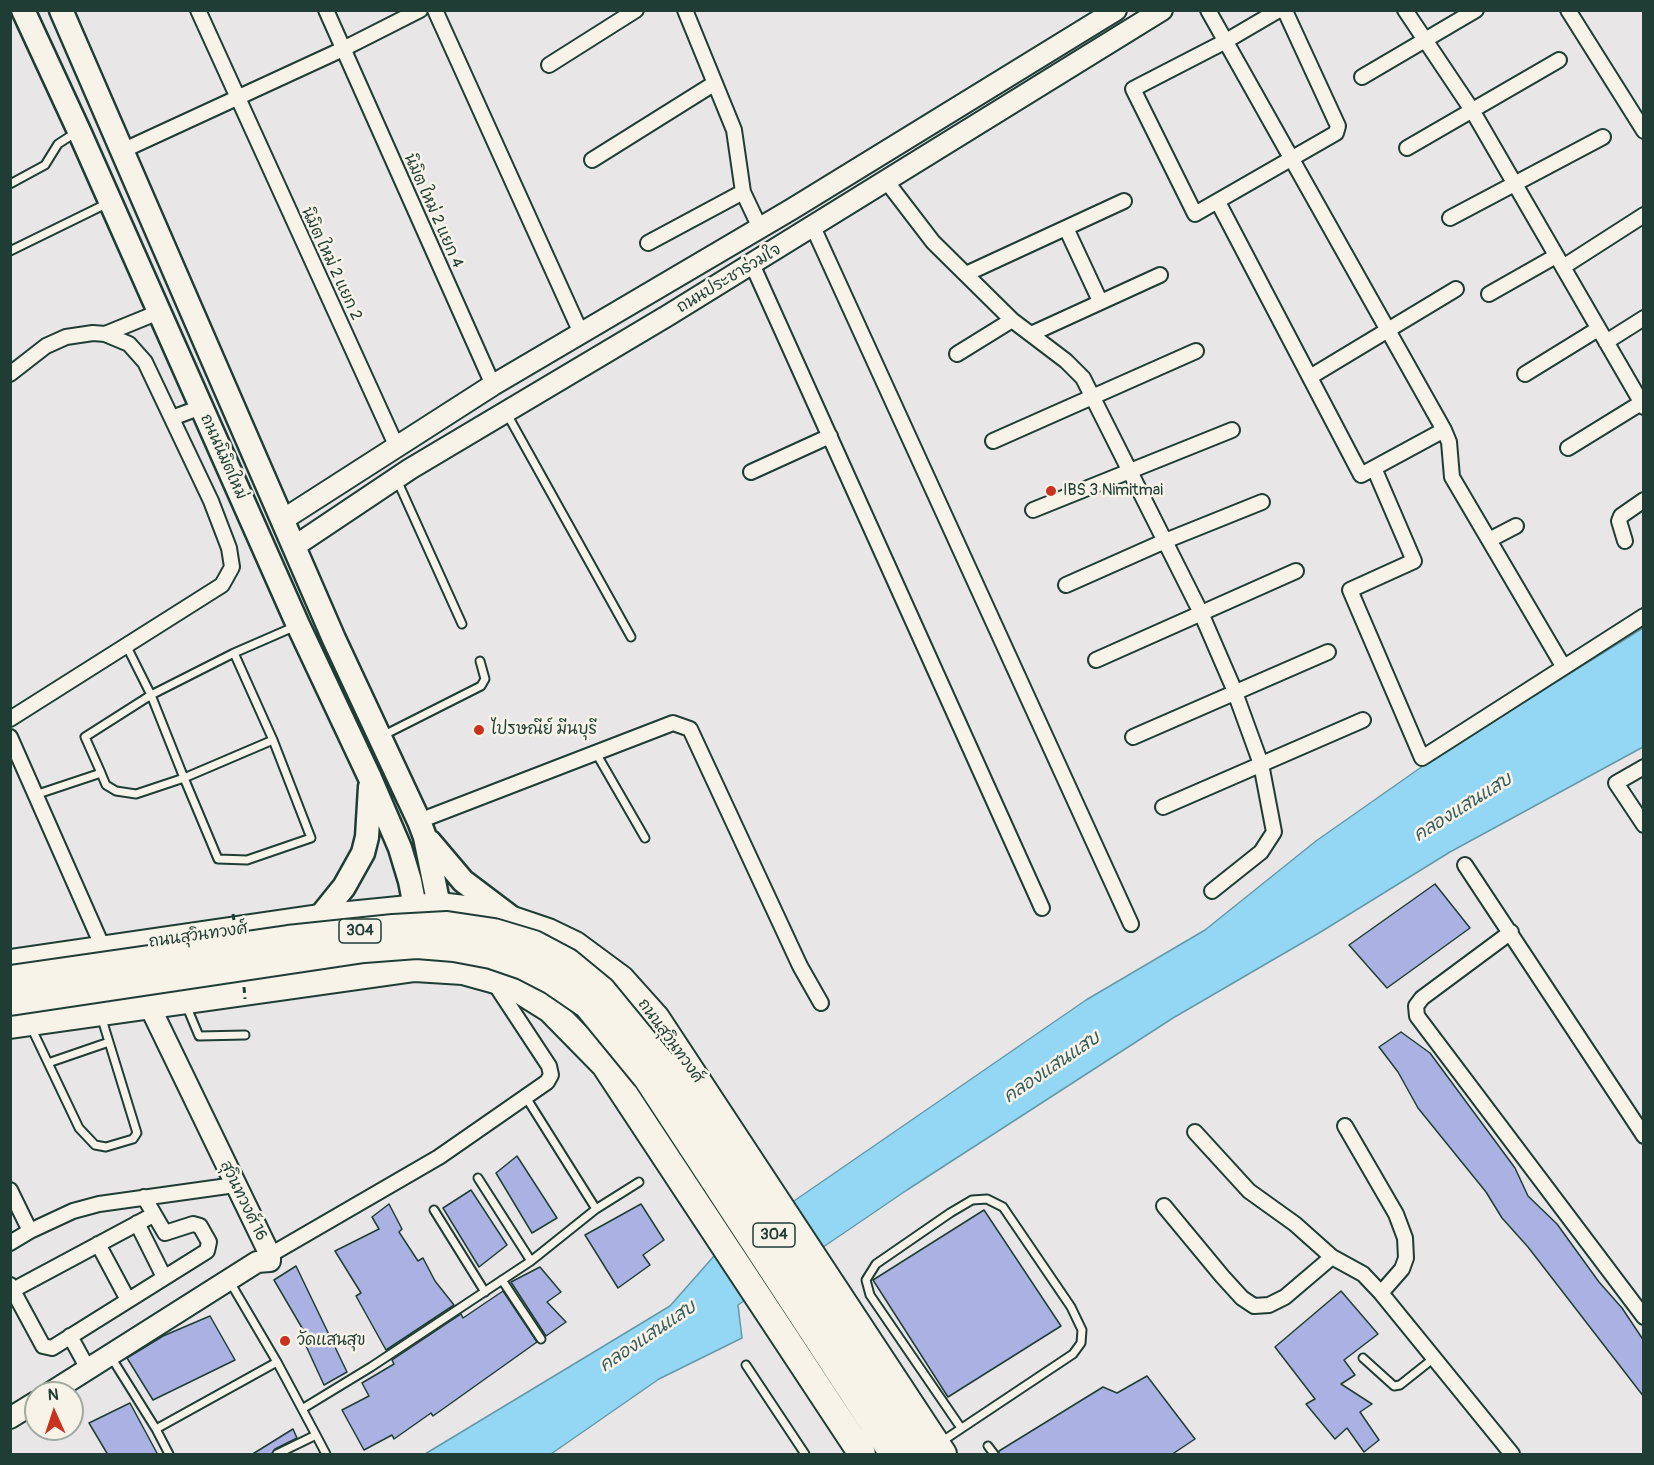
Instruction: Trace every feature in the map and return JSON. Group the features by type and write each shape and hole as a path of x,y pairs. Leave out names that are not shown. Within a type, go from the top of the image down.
{"highway":[{"name":"ถนนสุวินทวงศ์","path":"10,963 319,918 427,907 489,912 575,945 621,979 657,1018 898,1387 932,1451"},
{"path":"427,907 428,968"},
{"name":"ถนนสุวินทวงศ์","path":"10,980 288,939 393,928 447,925 494,932 534,944 568,962 602,990 662,1063 932,1451"},
{"name":"304","path":"10,1002 364,949 417,945 454,948 491,955 523,966 552,981 587,1005 646,1077 893,1455"},
{"name":"304","path":"20,1024 185,999 428,968 490,976 530,994 550,1009 605,1065 862,1455"}],"main road":[{"name":"ถนนนิมิตใหม่","path":"23,10 298,625 370,778 400,848 410,881 427,907"},
{"name":"ถนนนิมิตใหม่","path":"61,10 379,738 422,829 427,907"},
{"name":"ถนนประชาร่วมใจ","path":"284,519 492,385 760,228 1116,10"},
{"name":"ถนนประชาร่วมใจ","path":"295,546 403,473 887,182 1162,10"},
{"path":"396,445 403,473"},
{"path":"319,918 345,885 363,853 368,837 370,778"},
{"path":"422,829 462,881 481,898 519,922"},
{"name":"สุวินทวงศ์ 16","path":"69,1381 228,1279 257,1262 270,1261 270,1255 149,1005"},
{"path":"10,1418 24,1409"}],"street":[{"name":"นิมิต ใหม่ 2 แยก 2","path":"198,10 236,98 396,445"},
{"name":"นิมิต ใหม่ 2 แยก 4","path":"326,10 492,385"},
{"path":"124,150 343,49 420,10"},
{"path":"435,10 581,333"},
{"path":"549,65 636,10"},
{"path":"685,10 734,130 743,192 760,228"},
{"path":"1208,10 1444,430 1449,442 1452,477 1563,666"},
{"path":"1280,10 1286,13 1338,126 1331,138 1291,158 1195,214 1133,89 1226,41 1280,10"},
{"path":"1405,10 1472,110 1642,405 1568,448"},
{"path":"1362,77 1476,10"},
{"path":"1568,10 1644,131"},
{"path":"1407,148 1559,60"},
{"path":"592,160 715,83"},
{"path":"1450,218 1603,137"},
{"path":"887,182 932,240 1012,320 1083,378 1201,614 1235,693 1261,764 1274,832 1261,852 1212,891"},
{"path":"648,243 743,192"},
{"path":"966,274 1124,201"},
{"path":"1218,202 1361,475 1444,430"},
{"path":"1489,294 1559,261 1644,215"},
{"path":"813,227 1131,924"},
{"path":"1066,228 1100,301"},
{"path":"752,264 1042,908"},
{"path":"1031,334 1160,275"},
{"path":"1310,376 1456,289"},
{"path":"105,334 159,312"},
{"path":"1606,342 1644,318"},
{"path":"957,354 1012,320"},
{"path":"1525,374 1598,329"},
{"path":"10,374 46,346 66,337 93,333 105,334 129,344 145,362 211,501 229,548 232,567 222,585 11,719"},
{"path":"993,441 1092,395 1196,351"},
{"path":"172,418 201,407"},
{"path":"1033,510 1232,430"},
{"path":"751,472 830,436"},
{"path":"1374,468 1414,561 1350,590 1422,758 1644,616"},
{"path":"1625,540 1621,516 1644,500"},
{"path":"1065,585 1164,540 1262,502"},
{"path":"1489,540 1516,526"},
{"path":"1096,660 1296,571"},
{"path":"1133,737 1328,652"},
{"path":"1163,807 1363,720"},
{"path":"422,829 596,753 673,723 690,729 800,966 821,1003"},
{"path":"10,737 39,793 104,950"},
{"path":"1644,766 1616,783 1644,825"},
{"path":"1465,865 1644,1136"},
{"path":"1511,932 1422,998 1416,1006 1417,1016 1644,1317"},
{"path":"270,1255 439,1158 527,1099 547,1082 551,1075 549,1066 490,976"},
{"path":"1345,1126 1396,1214 1405,1238 1406,1258 1402,1269 1381,1293"},
{"path":"1195,1132 1249,1191 1295,1224 1332,1257 1363,1274 1381,1293 1511,1454"},
{"path":"10,1242 85,1208 144,1197 235,1185"},
{"path":"10,1190 30,1231"},
{"path":"144,1197 165,1233 198,1224 209,1242 207,1251 52,1348 43,1346 12,1287 153,1215"},
{"path":"1164,1206 1222,1276 1242,1298 1254,1306 1269,1305 1285,1297 1332,1257"},
{"path":"137,1223 164,1277"},
{"path":"98,1244 128,1300"},
{"path":"70,1336 88,1369"}],"lane":[{"path":"10,184 45,165 58,144 79,131"},
{"path":"10,251 110,202"},
{"path":"505,412 631,637"},
{"path":"403,473 462,624"},
{"path":"273,740 184,778 136,794 116,791 106,785 85,737 152,695 234,653 298,625"},
{"path":"127,647 152,695 218,859 247,860 311,838 273,740 234,653"},
{"path":"379,738 481,686 485,679 480,661"},
{"path":"596,753 645,838"},
{"path":"39,793 101,773"},
{"path":"185,999 199,1036 245,1035"},
{"path":"20,1024 48,1063 79,1128 87,1139 96,1145 106,1147 133,1139 137,1133 100,1013"},
{"path":"48,1063 109,1042"},
{"path":"527,1099 596,1209"},
{"path":"478,1178 531,1261"},
{"path":"302,1409 485,1293 531,1261 596,1209 639,1182"},
{"path":"932,1451 961,1428 1073,1354 1081,1343 1082,1330 1071,1307 1003,1208 987,1199 972,1200 950,1213 876,1264 866,1280 870,1295 961,1428"},
{"path":"434,1210 485,1293"},
{"path":"228,1279 277,1362 326,1455"},
{"path":"502,1280 542,1339"},
{"path":"110,1355 156,1429 169,1455"},
{"path":"1363,1358 1394,1386 1400,1385 1434,1358"},
{"path":"156,1429 277,1362"},
{"path":"747,1365 805,1455"},
{"path":"277,1455 316,1435"},
{"path":"988,1446 994,1455"}],"water":[{"name":"คลองแสนแสบ","path":"1643,628 1643,747 1450,852 1319,933 1173,1018 907,1190 738,1305 742,1338 659,1379 551,1454 425,1454 670,1306 714,1256 1086,1000 1205,930 1316,841 1440,754"}],"building":[{"path":"1435,884 1470,928 1387,988 1349,945"},
{"path":"1401,1032 1430,1053 1515,1168 1528,1196 1557,1224 1599,1282 1622,1308 1644,1341 1644,1397 1528,1247 1502,1218 1486,1192 1418,1108 1398,1072 1379,1047"},
{"path":"517,1156 557,1218 532,1233 496,1173"},
{"path":"471,1190 507,1245 479,1267 443,1208"},
{"path":"389,1204 402,1229 399,1232 418,1261 423,1258 435,1281 454,1305 386,1350 356,1296 361,1293 335,1251 379,1229 372,1217"},
{"path":"641,1204 664,1240 643,1255 650,1265 618,1288 585,1235"},
{"path":"984,1210 1061,1326 948,1397 873,1280"},
{"path":"296,1266 347,1372 324,1385 301,1335 305,1333 274,1280"},
{"path":"540,1267 561,1292 547,1302 566,1322 546,1336 511,1282"},
{"path":"503,1291 537,1342 433,1416 431,1413 394,1439 392,1435 364,1450 342,1410 369,1396 362,1383 394,1364 392,1360 461,1314 463,1318"},
{"path":"1341,1291 1378,1334 1344,1360 1355,1375 1341,1384 1372,1404 1360,1412 1379,1440 1364,1452 1347,1428 1335,1439 1306,1404 1315,1399 1275,1347"},
{"path":"210,1316 235,1360 153,1400 127,1358 163,1336"},
{"path":"1147,1376 1195,1439 1171,1455 999,1455 999,1451 1103,1387 1117,1393"},
{"path":"130,1403 158,1455 108,1455 89,1423"},
{"path":"293,1429 297,1438 275,1449 271,1455 251,1455"}],"place":[{"name":"IBS 3 Nimitmai","path":"1051,491"},
{"name":"ไปรษณีย์ มีนบุรี","path":"479,730"},
{"name":"วัดแสนสุข","path":"285,1341"}]}
